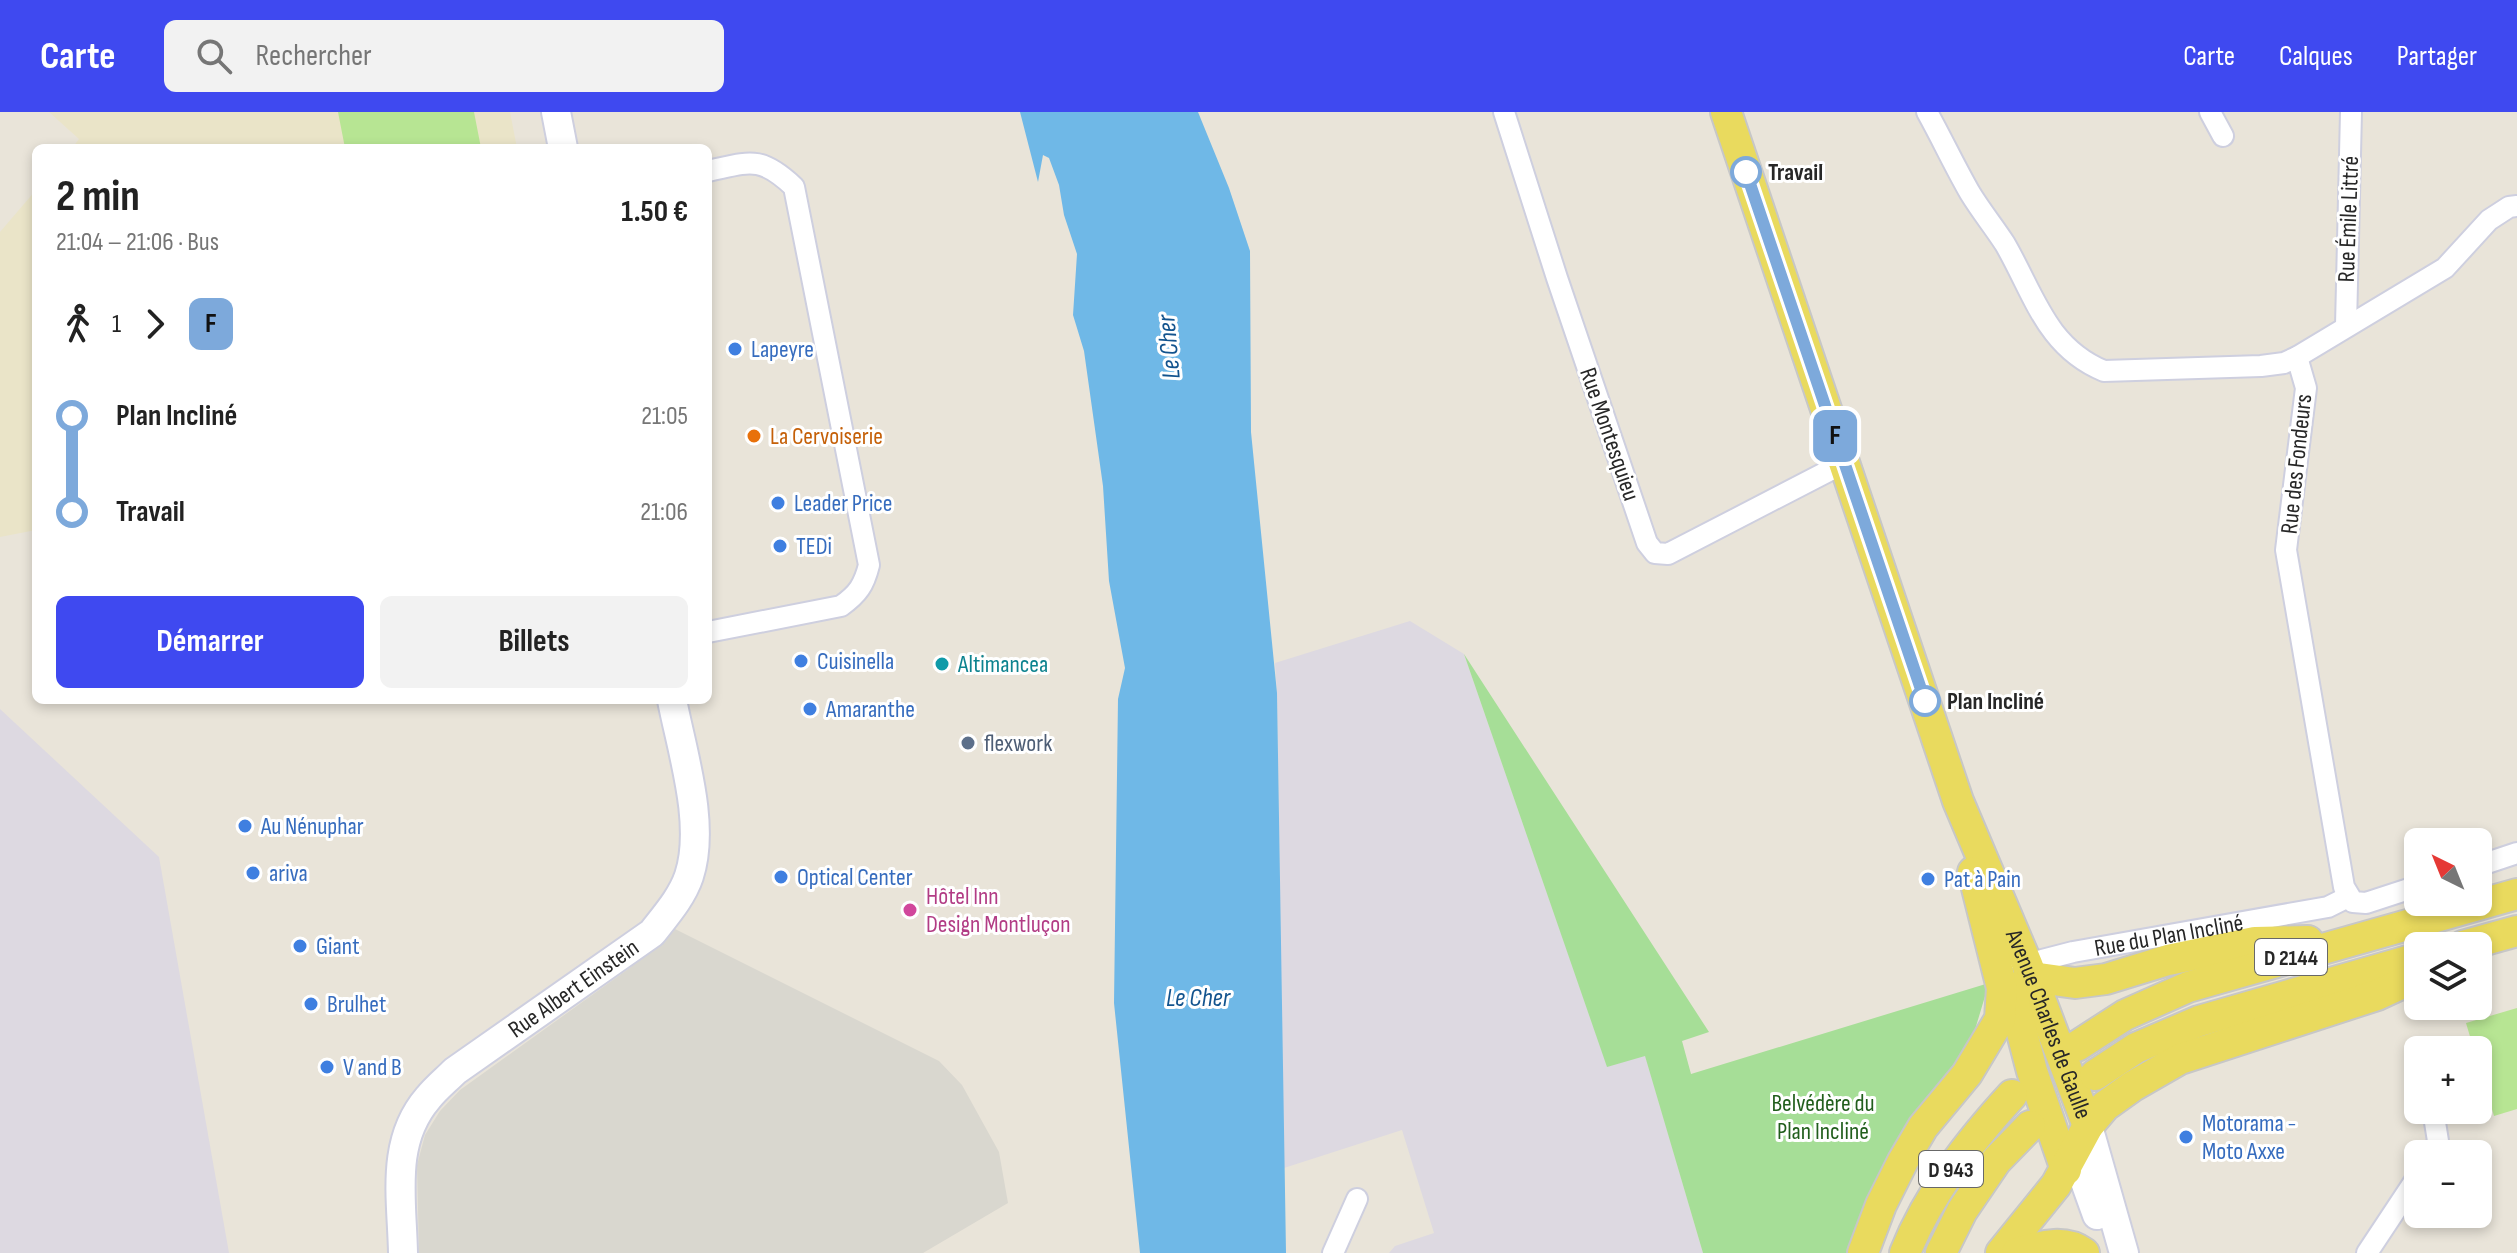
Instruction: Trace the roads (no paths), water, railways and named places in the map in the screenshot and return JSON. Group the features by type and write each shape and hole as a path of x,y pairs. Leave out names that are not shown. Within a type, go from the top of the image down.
{"main road":[{"name":"Avenue Charles de Gaulle","path":"1726,112 1958,801 2023,965 2037,1043"},
{"name":"Avenue Charles de Gaulle","path":"1958,801 1968,851 2037,1043 2083,1131"},
{"path":"1968,851 2023,965 2075,983 2106,979 2168,960 2255,942 2354,940"},
{"path":"1863,1253 1881,1205 1903,1161 1923,1127 1967,1074 2000,1019 2002,988 1968,851"},
{"name":"D 2144","path":"2077,1046 2125,1015 2188,987 2517,894"},
{"path":"2492,938 2516,932"},
{"path":"2492,943 2516,932"},
{"name":"D 2144","path":"2095,1075 2136,1048 2199,1021 2404,962"},
{"path":"1967,1074 1990,1064 2012,1064 2037,1043 2059,1008 2106,979"},
{"path":"2001,1253 2083,1131 2133,1086 2180,1059 2377,995 2404,982"},
{"path":"2037,1043 2064,1094 2072,1101 2083,1131"},
{"name":"D 943","path":"1905,1253 1933,1197 1970,1141 2012,1095"},
{"name":"D 943","path":"1941,1253 1962,1211 1996,1161 2030,1126"},
{"path":"2017,1253 2048,1245 2063,1245 2084,1253"}],"street":[{"path":"556,112 562,144"},
{"name":"Rue Montesquieu","path":"1504,112 1647,543 1655,553 1668,554 1844,463"},
{"name":"Rue des Fondeurs","path":"1927,112 1970,193 2004,243 2046,322 2062,343 2085,362 2104,371 2261,366 2284,363 2297,357 2306,388 2286,550 2346,892"},
{"path":"2210,112 2223,136"},
{"name":"Rue Émile Littré","path":"2346,326 2351,112"},
{"path":"712,170 762,163 794,187 869,565 865,584 857,595 841,606 712,631"},
{"path":"2297,357 2445,268 2489,220 2509,207 2517,206"},
{"name":"Rue Albert Einstein","path":"403,1253 401,1156 409,1129 426,1100 455,1071 652,933 675,904 689,876 695,845 694,810 673,704"},
{"path":"2492,861 2517,853"},
{"path":"2346,892 2353,902 2366,903 2404,891"},
{"name":"Rue du Plan Incliné","path":"2023,965 2073,952 2328,907 2346,892"},
{"name":"Avenue Charles de Gaulle","path":"2083,1131 2097,1253"},
{"name":"Avenue Charles de Gaulle","path":"2083,1131 2112,1253"},
{"name":"Avenue Charles de Gaulle","path":"2083,1131 2124,1253"},
{"path":"2367,1253 2404,1197"},
{"path":"1333,1253 1357,1199"}],"water":[{"name":"Le Cher","path":"1020,112 1198,112 1229,188 1250,251 1251,432 1277,693 1286,1253 1140,1253 1114,1003 1118,699 1125,668 1109,581 1103,486 1084,351 1073,315 1077,254 1049,158 1043,155 1038,182"}],"place":[{"name":"Travail","path":"1746,172"},
{"name":"Lapeyre","path":"735,349"},
{"name":"La Cervoiserie","path":"754,436"},
{"name":"Leader Price","path":"778,503"},
{"name":"TEDi","path":"780,546"},
{"name":"Cuisinella","path":"801,661"},
{"name":"Altimancea","path":"942,664"},
{"name":"Plan Incliné","path":"1925,701"},
{"name":"Amaranthe","path":"810,709"},
{"name":"flexwork","path":"968,743"},
{"name":"Au Nénuphar","path":"245,826"},
{"name":"ariva","path":"253,873"},
{"name":"Optical Center","path":"781,877"},
{"name":"Pat à Pain","path":"1928,879"},
{"name":"Hôtel Inn Design Montluçon","path":"910,910"},
{"name":"Giant","path":"300,946"},
{"name":"Brulhet","path":"311,1004"},
{"name":"V and B","path":"327,1067"},
{"name":"Motorama - Moto Axxe","path":"2186,1137"}],"park label":[{"name":"Belvédère du Plan Incliné","path":"1823,1117"}]}
